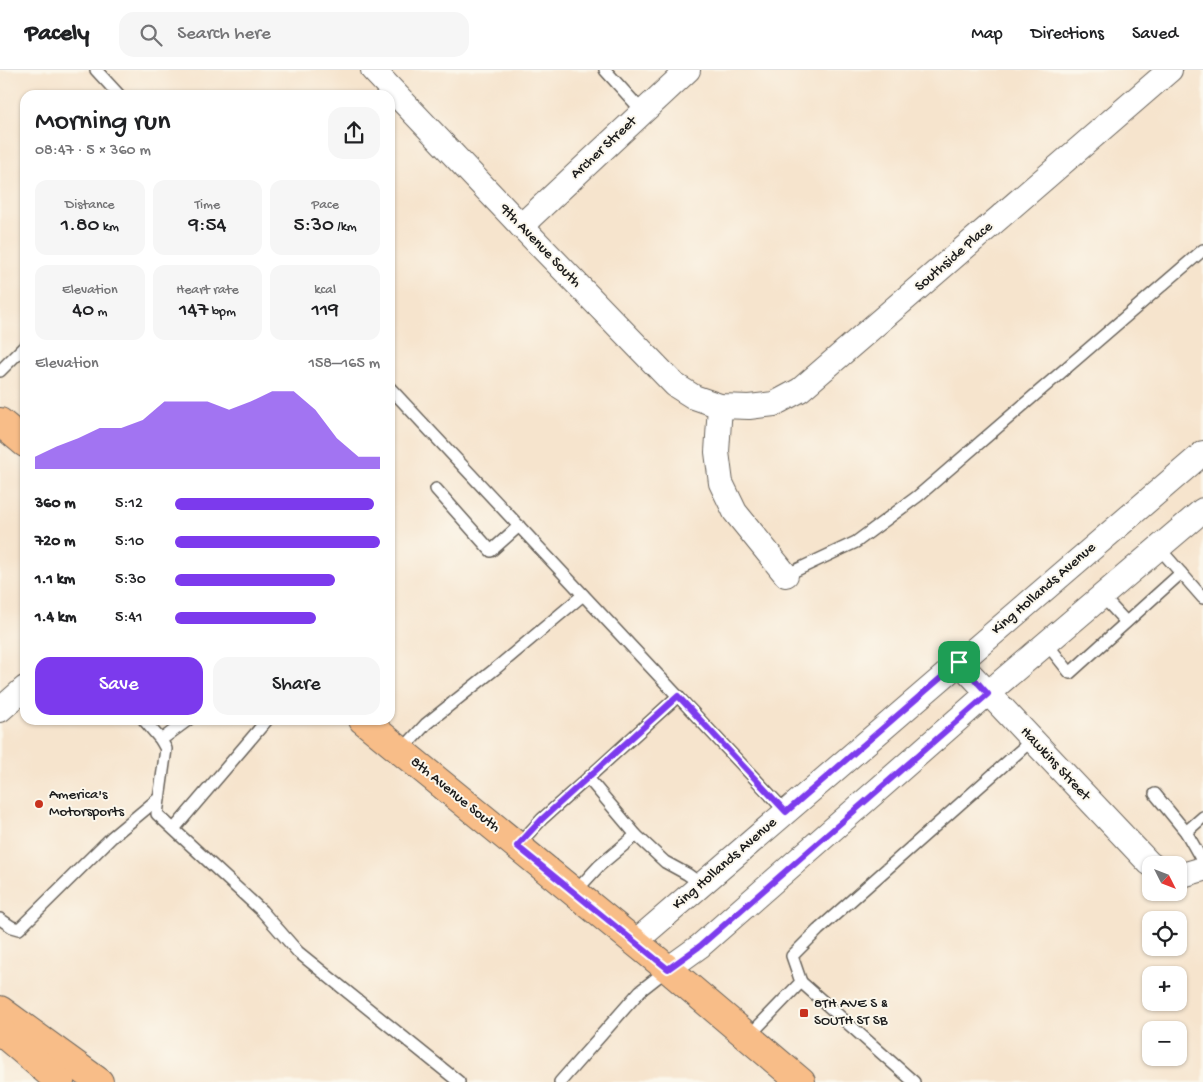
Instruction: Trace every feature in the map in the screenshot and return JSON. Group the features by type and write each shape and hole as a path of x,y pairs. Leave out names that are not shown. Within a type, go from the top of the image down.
{"main road":[{"path":"0,422 20,439"},
{"name":"8th Avenue South","path":"369,725 668,969 801,1082"},
{"path":"0,1010 99,1082"},
{"path":"0,1031 60,1082"}],"street":[{"name":"9th Avenue South","path":"373,70 392,90"},
{"name":"Archer Street","path":"520,226 688,70"},
{"name":"Southside Place","path":"720,406 749,407 774,404 800,390 1170,70"},
{"name":"9th Avenue South","path":"395,93 520,226 675,385 694,397 720,406"},
{"path":"720,406 717,452 721,483 735,512 786,575"},
{"name":"King Hollands Avenue","path":"635,942 1203,453"},
{"path":"668,969 700,946 988,694 1203,510"},
{"name":"Hawkins Street","path":"959,662 1142,856"},
{"path":"0,710 20,692"},
{"path":"1188,873 1203,869"}],"lane":[{"path":"96,70 114,90"},
{"path":"605,70 643,112"},
{"path":"786,575 856,542 918,496 1203,250"},
{"path":"0,371 20,351"},
{"path":"395,393 786,812"},
{"path":"436,489 491,551 519,526"},
{"path":"1159,548 1203,598"},
{"path":"1046,644 1070,673 1181,573"},
{"path":"401,751 426,724 583,595"},
{"path":"1102,596 1126,622"},
{"path":"517,846 542,819 678,696"},
{"path":"148,725 166,749 157,814 262,911 298,952 459,1082"},
{"path":"161,740 181,725"},
{"path":"174,829 263,725"},
{"path":"914,1082 801,982 792,956 818,930 1032,740"},
{"path":"588,778 636,835 665,862 701,884"},
{"path":"1155,794 1186,832 1203,862"},
{"path":"0,919 19,929 112,837 159,798"},
{"path":"1186,832 1203,817"},
{"path":"574,893 599,866 636,835"},
{"path":"560,1082 640,991 668,969"},
{"path":"748,1037 801,982"}],"place":[{"name":"America's Motorsports","path":"39,804"},
{"name":"8TH AVE S & SOUTH ST SB","path":"804,1013"}],"route":[{"path":"959,662 988,694 700,946 668,969 517,846 542,819 678,696 786,812 959,662"}]}
